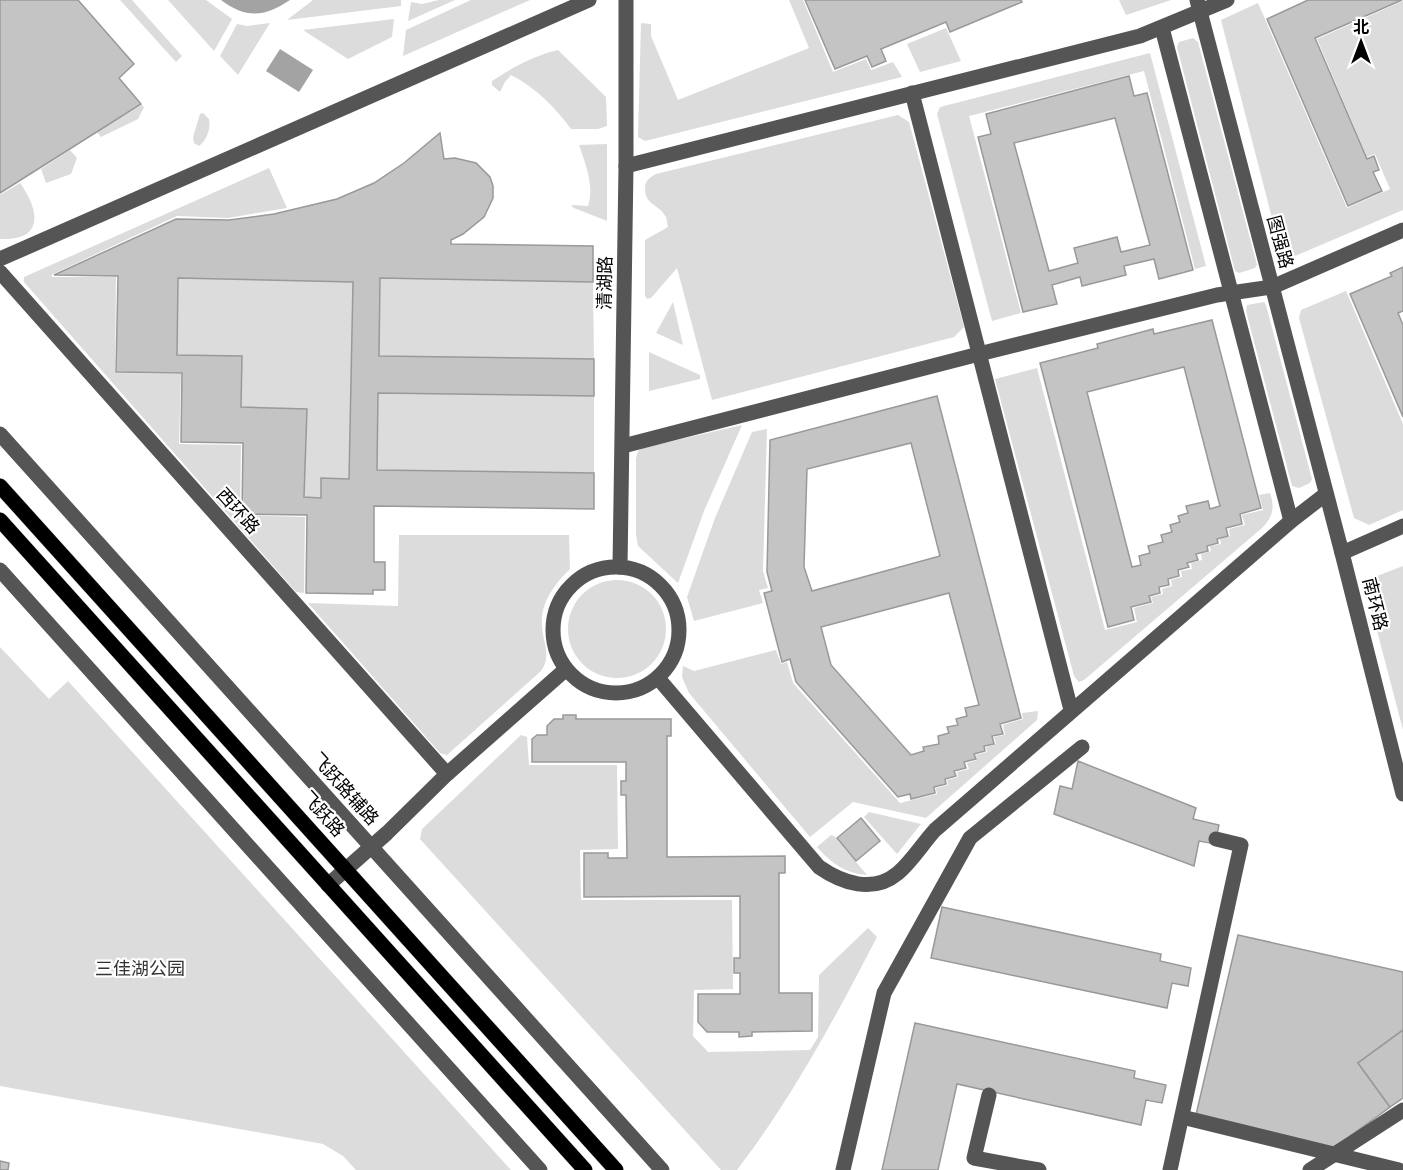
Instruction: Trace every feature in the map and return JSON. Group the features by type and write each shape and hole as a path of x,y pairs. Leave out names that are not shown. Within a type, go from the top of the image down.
{"main road":[{"name":"飞跃路","path":"0,486 616,1170"},
{"path":"0,520 585,1170"}],"street":[{"path":"0,259 589,0"},
{"name":"清湖路","path":"620,567 627,166 626,0"},
{"path":"627,166 1140,36 1162,28 1199,6 1227,0"},
{"name":"图强路","path":"1199,6 1326,494"},
{"path":"1162,28 1291,521"},
{"path":"912,93 1071,710"},
{"path":"623,446 1231,291 1272,286 1403,230"},
{"name":"西环路","path":"0,272 447,774"},
{"name":"飞跃路辅路","path":"0,434 662,1170"},
{"path":"658,678 819,867 835,878 853,884 888,880 900,871 935,830 1071,710 1291,521 1326,494"},
{"name":"南环路","path":"1326,494 1403,794"},
{"path":"1342,553 1403,526"},
{"path":"620,567 641,572 659,583 672,600 676,610 679,620 679,641 672,661 658,678 640,689 620,694 600,692 581,684 565,670 556,651 552,631 555,611 565,592 579,578 599,569 620,567"},
{"path":"0,570 540,1170"},
{"path":"328,885 447,774 565,670"},
{"path":"843,1170 884,993 970,838 1082,747"},
{"path":"1170,1170 1241,863 1241,845 1216,839"},
{"path":"989,1095 974,1158 1039,1170"},
{"path":"1312,1170 1403,1110"},
{"path":"1312,1170 1403,1110"},
{"path":"1182,1117 1398,1170"}],"green space":[{"path":"120,0 132,0 182,56 176,62"},
{"path":"168,0 206,0 232,19 214,51"},
{"path":"313,0 401,0 401,6 287,20"},
{"path":"439,0 455,0 408,21 411,2 422,4"},
{"path":"471,0 530,0 403,56 406,30"},
{"path":"789,0 803,0 833,72 866,59 871,70 893,62 902,77 645,141 638,137 641,23 651,24 651,36 678,100 809,48"},
{"path":"1119,0 1171,0 1126,15"},
{"path":"1403,1 1403,210 1288,259 1282,257 1221,20 1258,3 1347,208 1390,189 1375,154 1367,157 1317,39"},
{"path":"394,19 392,37 348,59 303,30"},
{"path":"270,23 238,75 220,56 237,24 247,26"},
{"path":"946,28 961,61 920,72 907,44"},
{"path":"1193,38 1198,42 1257,265 1255,268 1239,273 1235,271 1177,47 1179,42"},
{"path":"558,50 606,97 607,126 598,129 571,129 544,98 511,75 500,92 492,85 492,81 516,67 540,55"},
{"path":"1150,53 1206,266 1195,269 1144,71 969,116 1021,313 992,321 937,114 940,107"},
{"path":"142,105 144,107 138,119 101,137 97,132"},
{"path":"203,113 209,119 209,126 208,134 199,146 194,143 193,137 200,114"},
{"path":"898,115 909,122 964,327 954,337 712,400 677,268 651,298 647,299 645,296 645,240 668,227 666,217 647,198 645,186 647,181 656,174"},
{"path":"607,144 607,221 571,205 588,206 590,199 588,175 579,145"},
{"path":"70,150 77,158 71,174 46,183 41,169"},
{"path":"269,168 287,208 228,218 177,216 51,275 53,277 116,277 115,373 181,374 179,444 241,445 240,515 305,517 304,593 296,592 24,282 24,277"},
{"path":"20,183 32,204 34,222 31,230 24,235 0,239 0,195"},
{"path":"178,278 353,282 349,479 321,478 321,498 304,497 306,409 241,407 242,356 177,355"},
{"path":"380,278 593,282 594,359 379,356"},
{"path":"1346,291 1403,424 1403,510 1369,525 1354,518 1299,318 1301,310"},
{"path":"673,302 683,345 656,333"},
{"path":"1264,302 1312,479 1310,483 1299,488 1292,486 1246,311 1247,305"},
{"path":"649,352 700,375 700,379 649,391"},
{"path":"1037,368 1105,630 1137,622 1134,608 1153,603 1151,597 1163,594 1162,589 1172,586 1171,580 1182,577 1181,571 1192,569 1191,563 1202,560 1201,554 1211,551 1210,546 1221,544 1220,539 1230,536 1229,529 1245,525 1242,515 1263,510 1259,495 1270,493 1272,503 1271,516 1262,528 1079,682 1074,676 995,379"},
{"path":"378,393 594,396 594,473 377,470"},
{"path":"742,425 704,511 678,583 638,546 636,459 638,451"},
{"path":"767,429 763,571 768,588 759,590 763,603 694,621 687,597 715,518 752,432"},
{"path":"399,535 569,535 570,569 554,588 543,610 542,626 546,660 541,671 447,755 440,753 308,603 398,606"},
{"path":"1403,566 1403,730 1364,581"},
{"path":"607,580 627,580 652,594 663,610 666,629 663,648 652,664 627,678 607,678 590,670 576,656 568,639 568,619 576,602 590,588"},
{"name":"三佳湖公园","path":"0,647 49,699 68,681 511,1170 356,1170 343,1156 323,1144 0,1086"},
{"path":"776,650 781,664 787,662 793,683 900,803 937,794 936,788 948,785 947,780 958,777 957,772 969,769 967,763 977,760 976,755 987,752 986,747 996,744 994,737 1005,735 1003,725 1023,719 1022,713 1038,711 1037,720 926,818 853,802 810,837 689,693 682,677 683,666 694,671"},
{"path":"521,735 527,737 529,765 617,765 618,849 580,850 581,900 732,900 733,989 694,990 693,1036 708,1052 810,1050 818,1037 819,975 868,928 877,937 829,1027 794,1086 737,1170 721,1170 420,839 422,829"},
{"path":"869,812 921,824 897,854 864,817"},
{"path":"831,835 867,875 839,867 817,847"}],"shaded area":[{"path":"221,0 290,0 272,10 256,14 239,10"},
{"path":"280,49 313,70 299,92 266,71"}],"building":[{"path":"0,0 78,0 134,64 119,78 141,104 0,193"},
{"path":"805,0 1021,0 1022,2 950,32 946,22 881,49 886,61 872,67 867,56 835,69"},
{"path":"1308,0 1402,0 1315,38 1367,159 1374,156 1379,170 1373,172 1382,191 1348,206 1267,19"},
{"path":"1129,76 1134,96 1147,93 1193,270 1159,279 1154,259 1124,266 1126,275 1082,286 1080,277 1052,285 1057,304 1023,312 978,137 991,134 986,114","holes":["1115,118 1150,245 1121,252 1117,237 1074,248 1078,263 1049,271 1014,143"]},
{"path":"440,133 444,159 455,158 476,163 490,177 493,186 493,198 484,217 463,234 451,240 451,244 593,246 593,282 380,278 379,356 594,359 594,396 378,393 377,470 594,473 594,509 374,506 374,562 385,562 385,590 373,590 373,594 306,593 307,515 242,514 243,443 181,442 182,373 116,372 118,276 54,275 176,219 229,220 274,214 337,199 374,183 404,163","holes":["178,278 353,282 349,479 321,478 321,498 304,497 307,409 241,407 242,356 177,355"]},
{"path":"1403,267 1403,311 1398,313 1403,325 1403,417 1350,294 1392,276 1390,273"},
{"path":"1212,320 1261,508 1240,514 1242,524 1226,528 1228,536 1217,539 1218,543 1207,546 1208,551 1196,554 1198,560 1187,563 1189,567 1178,570 1179,576 1168,579 1169,585 1159,587 1160,593 1149,596 1151,602 1131,607 1134,620 1108,627 1040,363 1098,348 1097,344 1153,329 1154,334","holes":["1184,367 1220,506 1210,509 1208,501 1186,506 1188,513 1178,516 1180,522 1170,525 1172,532 1161,535 1163,542 1148,546 1150,553 1139,556 1141,565 1132,567 1087,392"]},
{"path":"937,396 1021,718 1000,724 1003,734 992,736 994,744 984,746 985,751 974,754 976,759 964,762 966,768 954,771 956,776 945,779 946,784 934,787 935,793 911,799 910,794 898,797 796,682 790,659 782,662 764,593 772,591 767,572 770,440","holes":["911,443 940,556 812,591 804,567 807,469","949,593 979,705 965,708 967,716 956,719 958,725 947,727 949,733 938,736 939,744 923,747 924,751 911,755 831,665 821,627"]},
{"path":"563,715 576,715 576,719 671,719 671,736 667,736 667,857 785,856 785,873 779,873 779,993 812,993 812,1031 752,1032 752,1036 739,1037 739,1032 707,1032 698,1022 698,994 740,994 740,973 734,973 734,958 740,958 740,896 584,897 584,853 608,853 608,858 627,858 626,795 621,795 621,781 626,781 626,762 532,762 532,739 537,735 547,735 547,726 554,719 563,719"},
{"path":"1078,761 1196,808 1193,819 1219,825 1215,844 1199,841 1194,866 1054,814 1060,786 1072,789"},
{"path":"861,818 880,841 856,861 837,838"},
{"path":"942,907 1161,954 1160,961 1191,968 1188,986 1172,983 1167,1008 931,958"},
{"path":"1238,935 1403,972 1403,1030 1358,1063 1390,1107 1331,1150 1195,1119"},
{"path":"915,1023 1135,1071 1134,1078 1166,1085 1162,1103 1146,1100 1141,1125 957,1084 938,1170 882,1170"},
{"path":"1403,1030 1403,1098 1390,1107 1358,1063"},
{"path":"0,1161 9,1163 8,1170 0,1170"}]}
